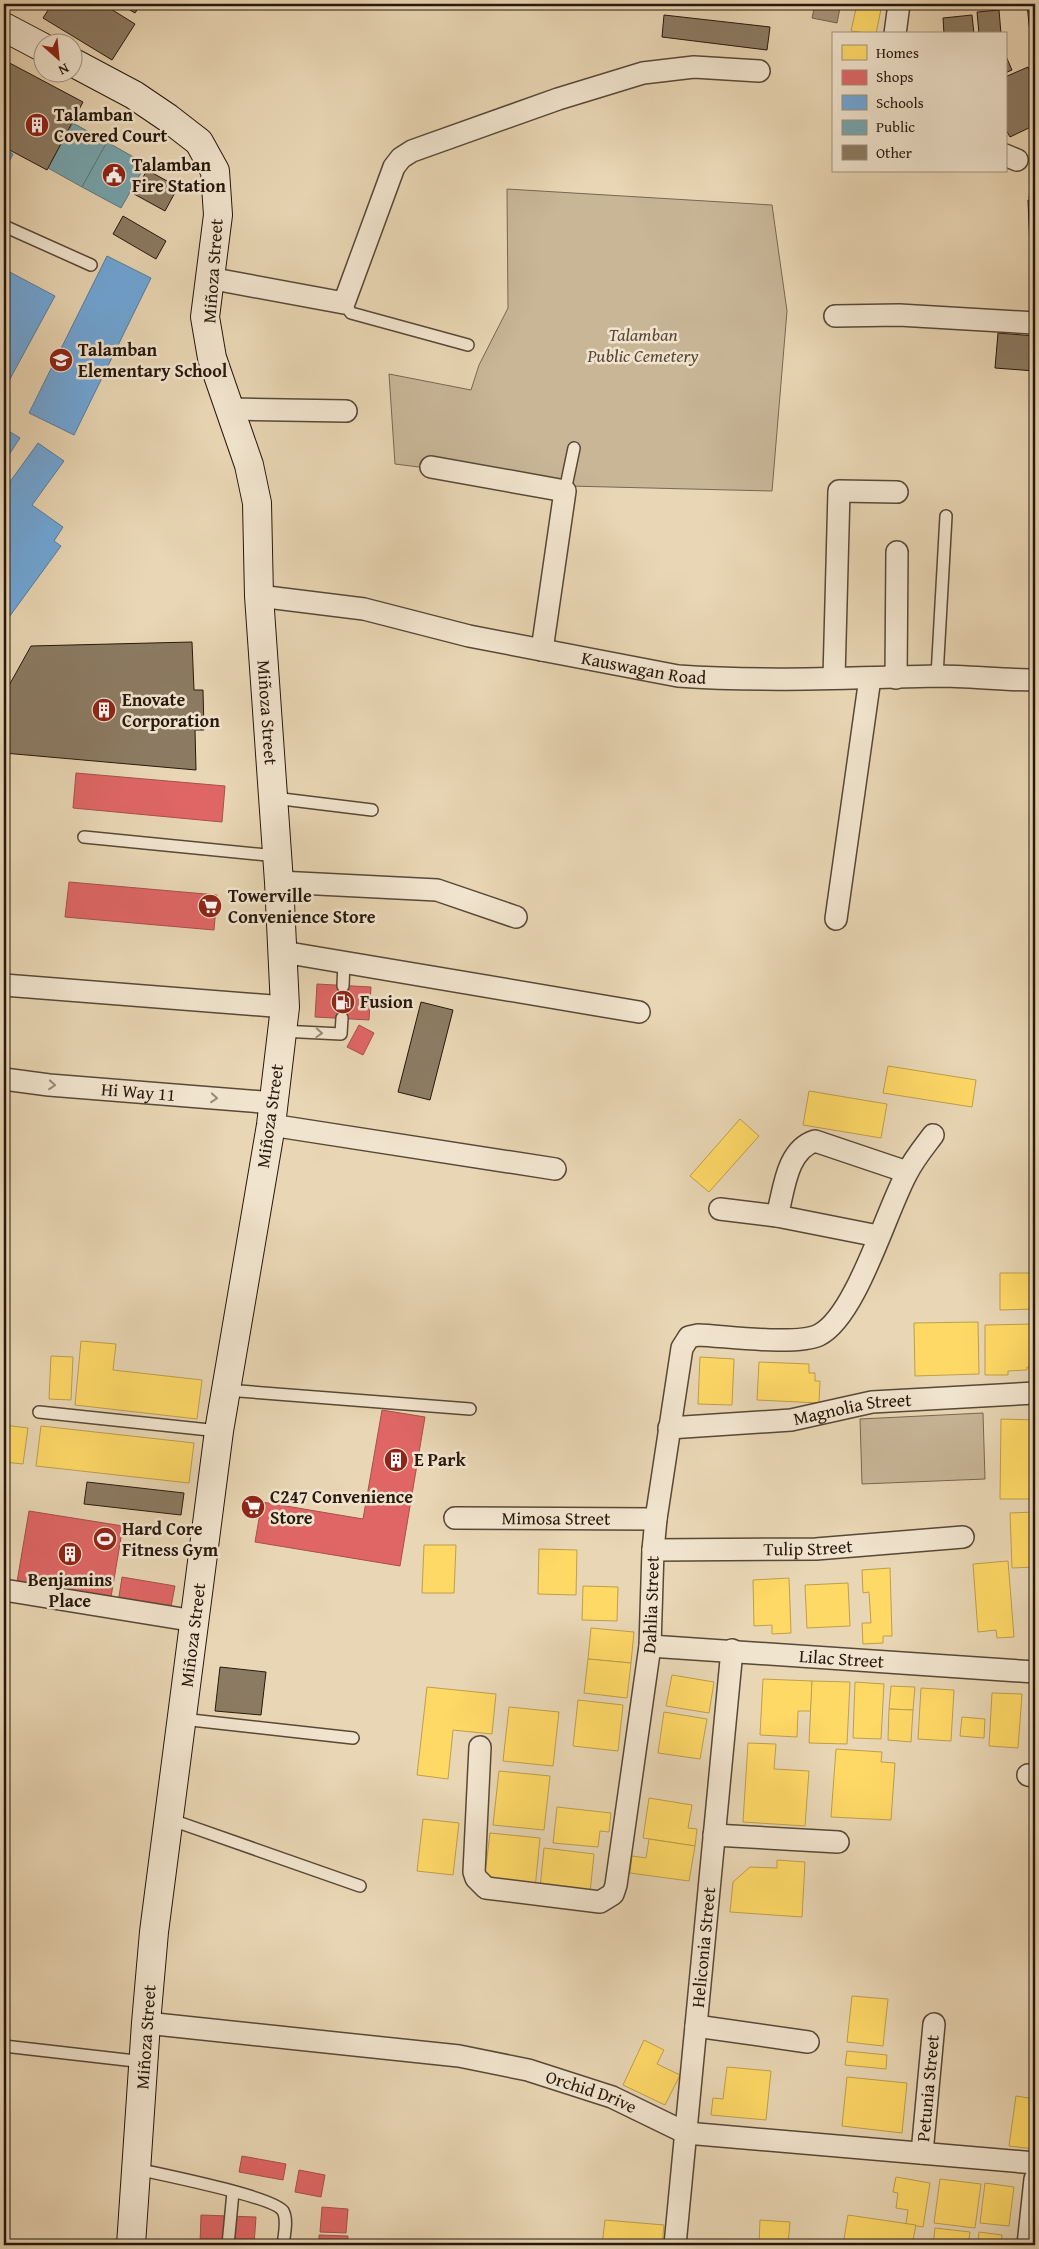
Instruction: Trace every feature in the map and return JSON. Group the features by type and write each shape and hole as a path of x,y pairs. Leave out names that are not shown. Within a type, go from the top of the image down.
{"main road":[{"path":"4,27 32,42"},
{"name":"Miñoza Street","path":"82,67 134,95 199,142 215,171 218,215 205,317 212,358 249,465 257,503 259,596 283,952 283,1019 272,1114 219,1431 154,1932 131,2245"}],"street":[{"path":"895,32 899,4"},
{"path":"209,278 344,303 394,167 401,158 412,151 558,99 643,73 694,67 759,70"},
{"path":"835,316 898,315 1035,323"},
{"path":"230,409 346,411"},
{"path":"431,467 565,491 542,650"},
{"path":"834,678 840,491 898,492"},
{"path":"896,678 897,552"},
{"name":"Kauswagan Road","path":"259,596 364,609 469,636 678,676 707,678 896,678 938,676 1035,680"},
{"path":"836,919 870,678"},
{"path":"278,869 438,890 516,917"},
{"path":"283,952 639,1012"},
{"path":"4,985 283,1019"},
{"name":"Hi Way 11","path":"4,1079 272,1114 554,1169"},
{"path":"720,1209 777,1216 878,1236 907,1172 933,1135"},
{"path":"777,1216 796,1152 805,1144 815,1140 907,1172"},
{"name":"Dahlia Street","path":"480,1747 474,1872 480,1883 486,1888 600,1902 613,1894 616,1885 650,1646 653,1550 656,1519 682,1348 689,1337 698,1335 794,1340 819,1335 830,1328 850,1302 878,1236"},
{"name":"Magnolia Street","path":"669,1428 791,1420 872,1402 1035,1393"},
{"name":"Mimosa Street","path":"455,1518 656,1519"},
{"name":"Tulip Street","path":"653,1550 816,1549 963,1537"},
{"path":"4,1590 195,1621"},
{"name":"Lilac Street","path":"650,1646 732,1650 1035,1672"},
{"name":"Heliconia Street","path":"674,2245 732,1650"},
{"path":"714,1835 838,1842"},
{"name":"Orchid Drive","path":"146,2023 459,2056 528,2070 612,2097 686,2133 1035,2164"},
{"name":"Petunia Street","path":"922,2153 934,2024"},
{"path":"696,2026 808,2042"},
{"path":"1028,2245 1035,2179"}],"lane":[{"path":"4,226 91,265"},
{"path":"344,303 351,313 468,345"},
{"path":"565,491 574,448"},
{"path":"938,676 946,516"},
{"path":"274,798 372,810"},
{"path":"84,837 278,869"},
{"path":"343,986 344,961"},
{"path":"283,1019 341,1034 342,1018"},
{"path":"226,1390 470,1409"},
{"path":"39,1412 219,1431"},
{"path":"182,1719 353,1738"},
{"path":"169,1819 360,1886"},
{"path":"4,2046 144,2062"},
{"path":"136,2168 276,2204 285,2216 283,2245"},
{"path":"228,2245 233,2192"}],"green space":[{"name":"Talamban Public Cemetery","path":"507,189 772,205 787,311 772,491 568,486 395,464 389,374 471,390 479,365 508,308"},
{"path":"983,1413 985,1479 862,1484 860,1419"}],"shaded area":[{"path":"815,4 840,8 837,23 812,18"}],"building: Homes":[{"path":"857,4 882,4 876,32 851,31"},
{"path":"888,1066 976,1080 972,1107 883,1093"},
{"path":"809,1091 887,1104 881,1138 803,1125"},
{"path":"740,1119 759,1136 709,1192 690,1176"},
{"path":"1000,1273 1035,1273 1035,1309 1000,1310"},
{"path":"978,1322 979,1374 915,1376 914,1323"},
{"path":"1035,1324 1035,1367 1027,1367 1027,1370 1008,1371 1008,1375 985,1375 985,1325"},
{"path":"81,1341 116,1344 113,1370 202,1380 197,1419 75,1405"},
{"path":"51,1356 73,1357 71,1400 49,1399"},
{"path":"700,1357 734,1359 732,1405 698,1404"},
{"path":"759,1362 809,1364 809,1373 815,1373 815,1381 820,1381 819,1403 757,1400"},
{"path":"1001,1419 1035,1420 1035,1499 1000,1499"},
{"path":"4,1425 28,1428 23,1464 4,1462"},
{"path":"41,1426 194,1443 189,1483 36,1466"},
{"path":"1035,1512 1035,1567 1012,1568 1010,1513"},
{"path":"424,1545 456,1545 454,1593 422,1593"},
{"path":"539,1549 577,1550 576,1595 538,1594"},
{"path":"1008,1561 1014,1637 997,1638 996,1630 978,1632 973,1564"},
{"path":"890,1568 892,1636 883,1636 883,1643 863,1644 862,1623 871,1623 869,1592 863,1593 862,1570"},
{"path":"789,1578 791,1633 772,1634 772,1625 754,1626 753,1580"},
{"path":"848,1583 850,1626 807,1628 805,1585"},
{"path":"583,1586 618,1587 617,1621 582,1620"},
{"path":"591,1628 634,1632 631,1663 588,1659"},
{"path":"588,1659 631,1663 627,1698 584,1693"},
{"path":"672,1675 714,1682 709,1713 666,1706"},
{"path":"763,1679 812,1681 811,1711 798,1711 797,1737 760,1735"},
{"path":"812,1681 850,1682 847,1744 809,1743"},
{"path":"855,1682 884,1684 881,1739 853,1738"},
{"path":"891,1686 915,1687 913,1710 889,1709"},
{"path":"427,1687 496,1694 492,1734 453,1730 448,1779 417,1775"},
{"path":"921,1688 954,1690 951,1741 918,1739"},
{"path":"992,1693 1022,1694 1018,1748 989,1746"},
{"path":"578,1700 623,1705 618,1751 573,1746"},
{"path":"509,1707 559,1712 553,1766 503,1761"},
{"path":"889,1709 913,1710 911,1742 888,1740"},
{"path":"664,1712 707,1719 700,1759 658,1753"},
{"path":"962,1717 985,1719 984,1738 960,1736"},
{"path":"748,1743 776,1744 774,1769 809,1771 805,1826 743,1822"},
{"path":"836,1749 882,1752 881,1762 895,1763 891,1820 831,1817"},
{"path":"499,1771 550,1776 544,1830 493,1825"},
{"path":"649,1798 692,1805 688,1828 697,1829 695,1846 643,1838"},
{"path":"557,1807 611,1813 609,1832 600,1831 598,1847 553,1843"},
{"path":"423,1819 459,1823 453,1875 417,1871"},
{"path":"490,1833 540,1838 535,1889 484,1883"},
{"path":"649,1839 695,1846 689,1881 630,1873 632,1856 646,1858"},
{"path":"544,1848 594,1854 590,1893 540,1888"},
{"path":"777,1860 805,1862 802,1917 730,1912 733,1882 750,1867 777,1868"},
{"path":"852,1996 888,1999 883,2046 847,2042"},
{"path":"644,2040 664,2050 657,2064 680,2075 665,2105 623,2085"},
{"path":"847,2051 887,2055 886,2069 845,2065"},
{"path":"727,2067 771,2071 766,2120 711,2115 713,2098 723,2099"},
{"path":"847,2077 907,2083 902,2133 842,2126"},
{"path":"1016,2096 1035,2099 1035,2149 1009,2146"},
{"path":"896,2177 930,2183 923,2227 906,2224 908,2210 896,2208 898,2193 893,2192"},
{"path":"940,2179 981,2184 975,2228 934,2223"},
{"path":"985,2183 1014,2187 1009,2226 980,2223"},
{"path":"848,2215 916,2225 912,2245 843,2245"},
{"path":"605,2220 664,2225 662,2245 602,2245"},
{"path":"760,2220 790,2222 788,2245 759,2245"},
{"path":"935,2228 970,2232 968,2245 933,2245"},
{"path":"979,2232 1002,2235 1001,2245 978,2245"}],"building: Shops":[{"path":"76,773 225,786 222,822 73,808"},
{"path":"69,882 217,895 214,930 65,917"},
{"name":"Fusion","path":"317,984 371,987 369,1020 315,1017"},
{"path":"359,1025 374,1033 363,1055 347,1047"},
{"name":"E Park","path":"382,1410 425,1417 400,1566 255,1542 262,1502 363,1519"},
{"name":"Benjamins Place","path":"29,1511 123,1526 111,1597 17,1582"},
{"path":"122,1577 175,1586 170,1612 118,1603"},
{"path":"242,2156 286,2164 283,2180 239,2172"},
{"path":"299,2170 325,2175 321,2197 295,2192"},
{"path":"322,2207 348,2209 346,2233 320,2232"},
{"path":"201,2215 256,2217 254,2245 200,2244"},
{"path":"319,2235 348,2236 347,2245 319,2245"}],"building: Schools":[{"path":"4,148 13,154 4,172"},
{"path":"107,256 151,278 74,435 29,413"},
{"path":"4,269 55,296 4,390"},
{"path":"4,428 20,438 4,462"},
{"path":"38,443 64,461 32,505 63,527 54,541 61,546 4,624 4,511 8,505 4,502 4,490"}],"building: Public":[{"path":"73,123 107,142 82,187 48,168"},
{"name":"Talamban Fire Station","path":"107,142 146,164 121,208 82,187"}],"building: Other":[{"path":"52,4 103,4 135,24 112,60 82,42 82,32 66,32 43,18"},
{"path":"120,4 141,4 135,13"},
{"path":"1027,4 1035,4 1035,53 1032,54"},
{"path":"999,10 1001,32 979,32 977,12"},
{"path":"664,15 770,27 767,50 662,37"},
{"path":"972,15 974,32 944,32 943,18"},
{"path":"1006,56 1012,70 1006,73"},
{"name":"Talamban Covered Court","path":"4,60 32,75 32,82 45,82 83,102 47,170 4,147"},
{"path":"1028,67 1035,82 1035,125 1010,137 1006,130 1006,77"},
{"path":"147,170 178,187 165,211 134,194"},
{"path":"1032,177 1035,177 1035,198 1029,198"},
{"path":"1028,200 1035,200 1035,248 1030,248"},
{"path":"123,216 166,241 156,259 113,234"},
{"path":"998,333 1035,336 1035,371 995,368"},
{"name":"Enovate Corporation","path":"192,642 194,690 203,690 204,730 195,730 196,770 4,753 4,688 7,689 31,646"},
{"path":"421,1002 453,1010 430,1100 398,1092"},
{"path":"87,1482 184,1493 181,1515 84,1504"},
{"path":"220,1667 266,1672 261,1715 215,1711"}],"place":[{"name":"Talamban Covered Court","path":"37,125"},
{"name":"Talamban Fire Station","path":"114,175"},
{"name":"Talamban Elementary School","path":"61,360"},
{"name":"Enovate Corporation","path":"104,710"},
{"name":"Towerville Convenience Store","path":"210,906"},
{"name":"Fusion","path":"343,1002"},
{"name":"E Park","path":"396,1460"},
{"name":"C247 Convenience Store","path":"253,1507"},
{"name":"Hard Core Fitness Gym","path":"105,1539"},
{"name":"Benjamins Place","path":"70,1554"}]}
